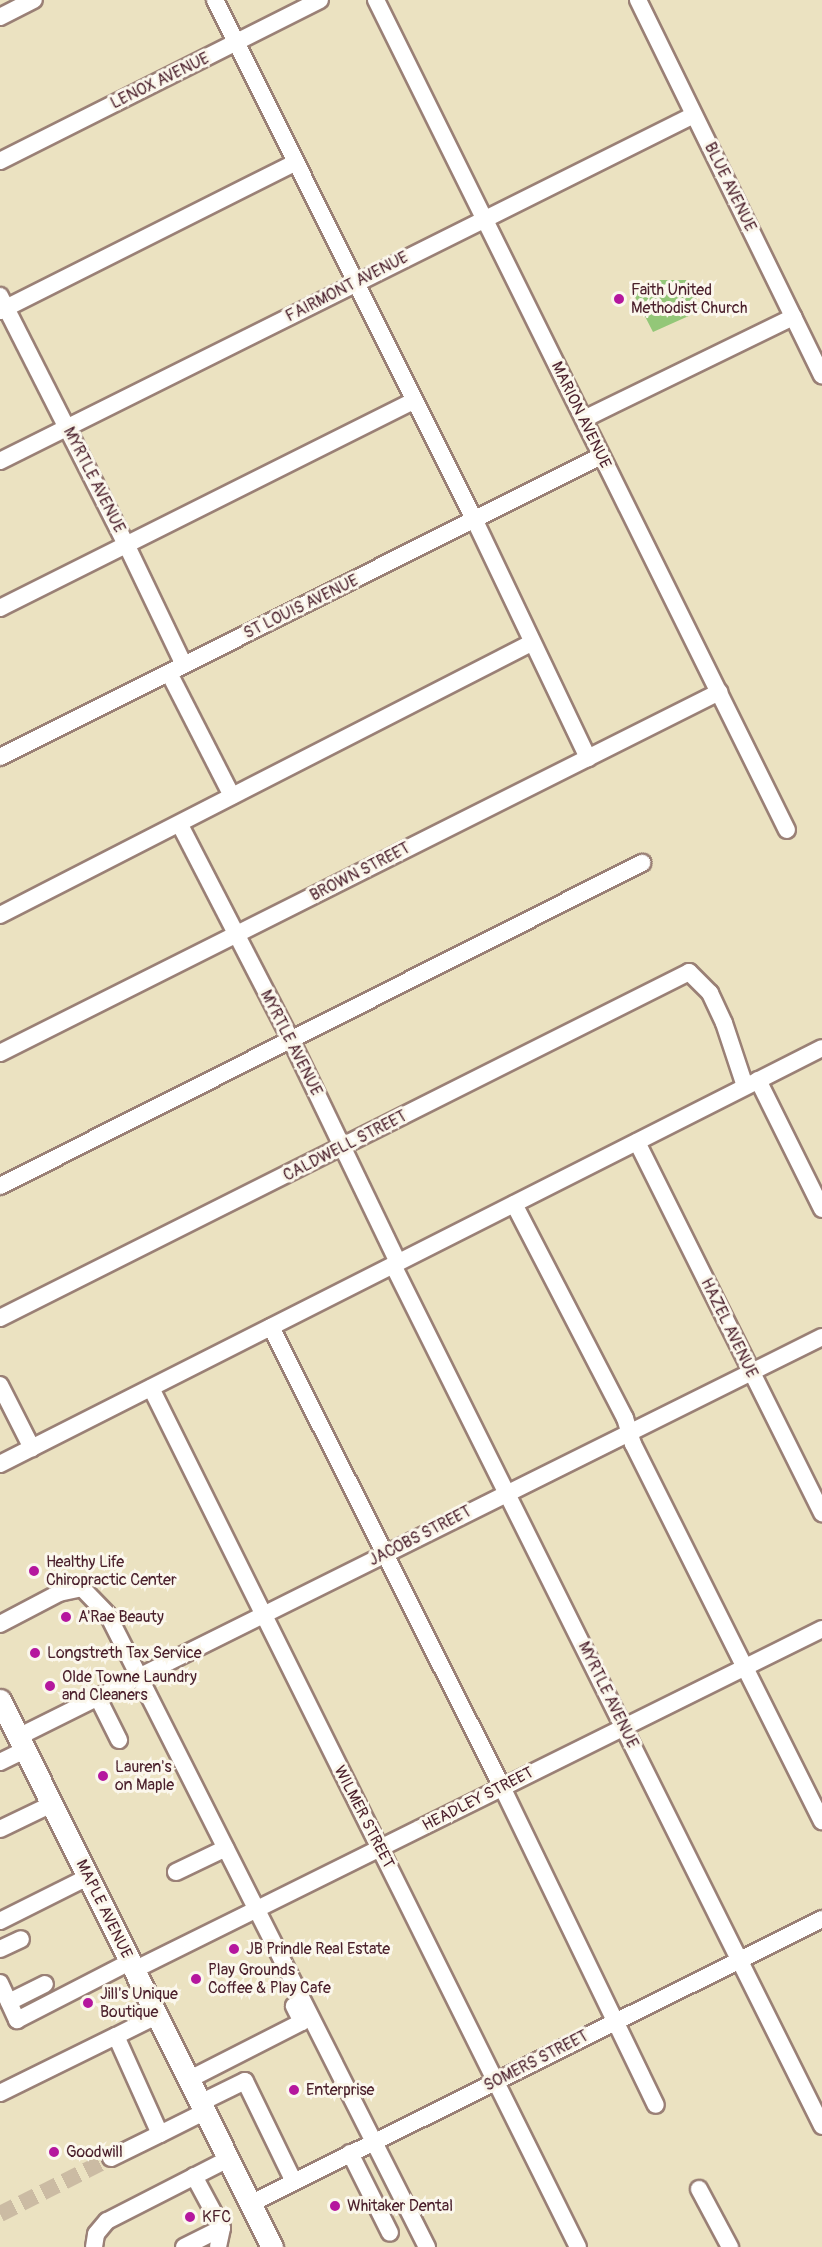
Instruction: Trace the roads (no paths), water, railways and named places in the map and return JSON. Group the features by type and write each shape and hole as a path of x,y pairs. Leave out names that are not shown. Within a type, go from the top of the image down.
{"main road":[{"name":"MAPLE AVENUE","path":"0,1700 272,2247"}],"street":[{"path":"0,17 34,0"},
{"path":"215,0 413,401 475,521 531,643 588,758"},
{"name":"LENOX AVENUE","path":"0,161 320,0"},
{"name":"MARION AVENUE","path":"376,0 787,830"},
{"name":"BLUE AVENUE","path":"638,0 822,375"},
{"name":"FAIRMONT AVENUE","path":"0,460 694,115"},
{"path":"2,305 296,162"},
{"name":"MYRTLE AVENUE","path":"2,305 126,544 232,796"},
{"path":"584,419 794,317"},
{"path":"0,608 413,401"},
{"name":"ST LOUIS AVENUE","path":"0,757 601,456"},
{"path":"0,915 180,825 285,767 531,643"},
{"name":"BROWN STREET","path":"0,1053 719,692"},
{"name":"MYRTLE AVENUE","path":"180,825 290,1038 396,1264 507,1492 822,2126"},
{"path":"0,1186 290,1038 642,863"},
{"name":"CALDWELL STREET","path":"0,1318 689,972 710,993 752,1083"},
{"path":"0,1464 822,1048"},
{"path":"752,1083 822,1209"},
{"name":"HAZEL AVENUE","path":"637,1142 822,1513"},
{"path":"514,1204 625,1418 629,1431 822,1821"},
{"path":"271,1327 502,1787 656,2105"},
{"name":"JACOBS STREET","path":"0,1762 21,1743 98,1698 822,1336"},
{"name":"WILMER STREET","path":"151,1388 578,2247"},
{"path":"1,1391 32,1448"},
{"path":"0,1624 59,1593 82,1588 108,1615 141,1676 427,2247"},
{"name":"HEADLEY STREET","path":"9,2002 17,2020 256,1909 822,1629"},
{"path":"98,1698 119,1740"},
{"path":"0,1829 52,1804"},
{"path":"176,1872 226,1848"},
{"path":"0,1920 88,1877"},
{"name":"SOMERS STREET","path":"250,2204 822,1918"},
{"path":"0,1949 21,1938"},
{"path":"188,2080 302,2022 275,1969"},
{"path":"0,1983 9,2002 45,1984"},
{"path":"0,2093 156,2016"},
{"path":"116,2036 160,2134"},
{"path":"111,2158 160,2134 245,2081 294,2182"},
{"path":"350,2153 390,2233"},
{"path":"94,2247 96,2234 107,2221 228,2159"},
{"path":"194,2176 222,2228 218,2247"},
{"path":"699,2188 730,2247"},
{"path":"102,2247 107,2221"},
{"path":"184,2247 222,2228"}],"tunnel":[{"path":"0,2214 111,2158"}],"place":[{"name":"Faith United Methodist Church","path":"619,299"},
{"name":"Healthy Life Chiropractic Center","path":"34,1571"},
{"name":"A'Rae Beauty","path":"66,1617"},
{"name":"Longstreth Tax Service","path":"35,1653"},
{"name":"Olde Towne Laundry and Cleaners","path":"50,1686"},
{"name":"Lauren's on Maple","path":"103,1776"},
{"name":"JB Prindle Real Estate","path":"234,1949"},
{"name":"Play Grounds Coffee & Play Cafe","path":"196,1979"},
{"name":"Jill's Unique Boutique","path":"88,2003"},
{"name":"Enterprise","path":"294,2090"},
{"name":"Goodwill","path":"54,2152"},
{"name":"Whitaker Dental","path":"335,2206"},
{"name":"KFC","path":"190,2217"}]}
